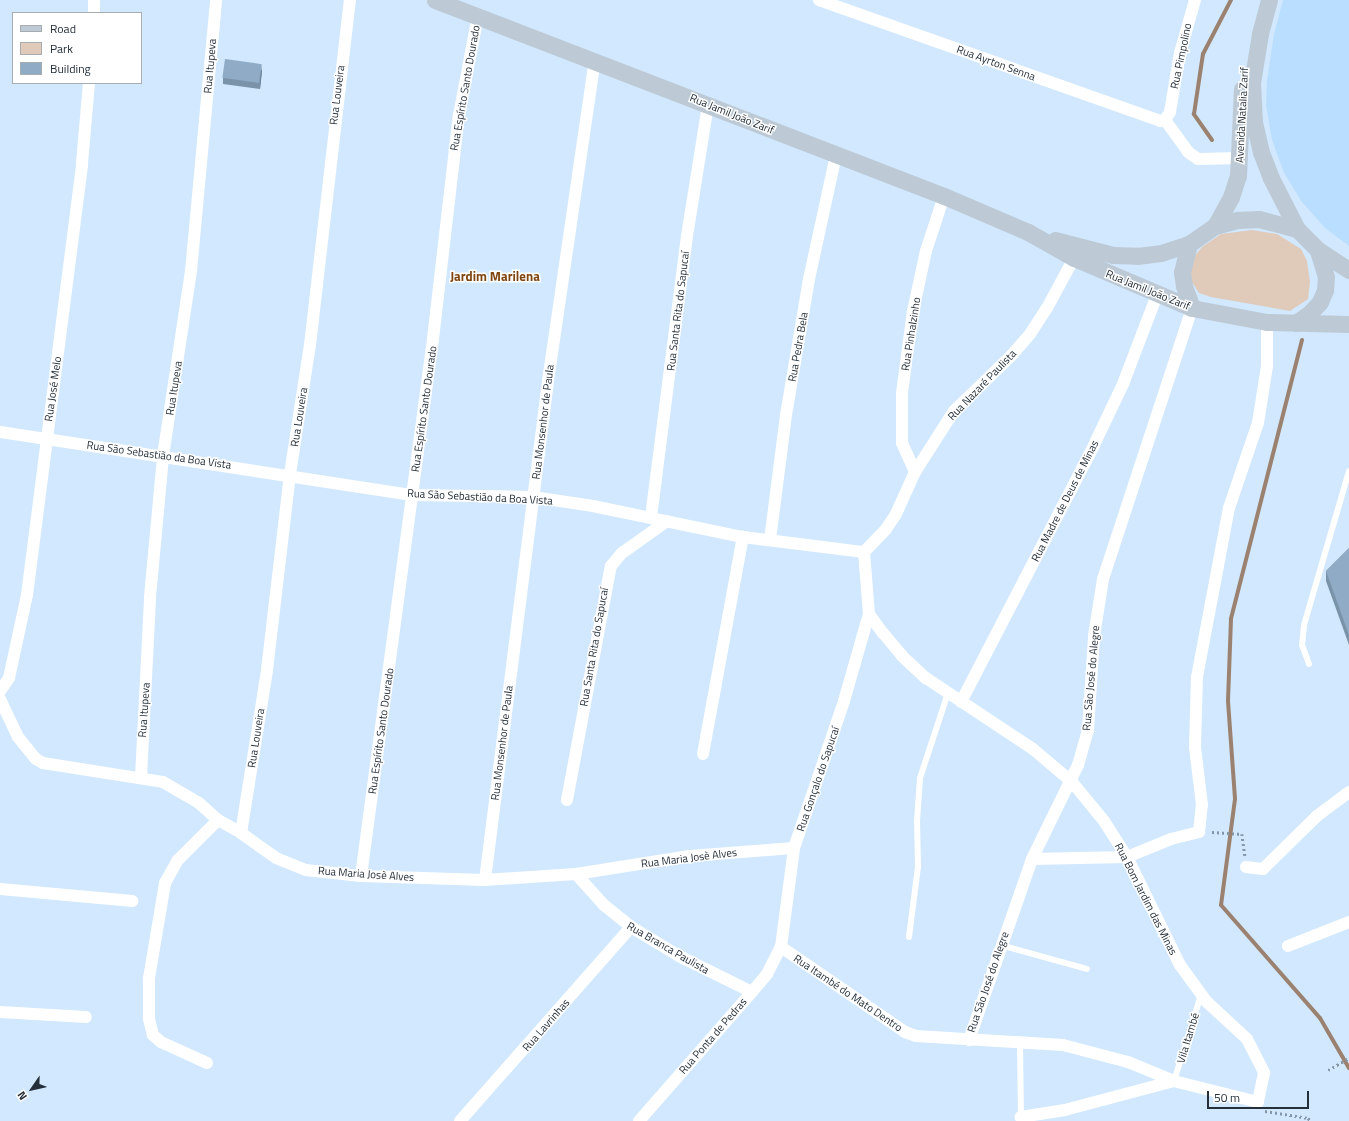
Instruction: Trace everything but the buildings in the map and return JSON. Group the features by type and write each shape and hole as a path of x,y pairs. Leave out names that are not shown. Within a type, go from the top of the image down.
{"main road":[{"name":"Rua Jamil João Zarif","path":"435,0 595,60 944,196 1028,232 1074,258 1157,295 1192,308 1267,322 1349,324"},
{"name":"Avenida Natalia Zarif","path":"1215,226 1231,197 1241,158 1243,72 1251,24 1259,0"},
{"name":"Avenida Natalia Zarif","path":"1269,0 1260,34 1252,83 1254,122 1261,152 1271,178 1297,229"},
{"name":"Rua Jamil João Zarif","path":"1028,232 1113,255 1137,256 1162,253 1189,244 1215,226 1238,220 1259,219 1297,229"},
{"path":"1297,229 1318,250 1349,270"},
{"path":"1189,244 1182,272 1184,286 1192,308"},
{"path":"1296,323 1310,313 1320,302 1325,290 1326,277 1318,250"}],"street":[{"path":"94,0 94,12"},
{"name":"Rua Itupeva","path":"141,777 150,597 163,456 191,272 216,0"},
{"name":"Rua Louveira","path":"241,833 267,670 290,474 310,345 350,0"},
{"name":"Rua Ayrton Senna","path":"818,0 1148,118 1167,116"},
{"name":"Rua Pimpolino","path":"1167,116 1192,1"},
{"name":"Rua Espírito Santo Dourado","path":"362,876 412,495 459,115 478,15"},
{"name":"Rua Monsenhor de Paula","path":"485,880 533,497 595,60"},
{"name":"Rua José Melo","path":"0,691 10,672 27,595 82,163 88,84"},
{"name":"Rua Santa Rita do Sapucaí","path":"651,517 687,236 708,105"},
{"path":"1167,116 1188,152 1198,159 1241,158"},
{"name":"Rua Pedra Bela","path":"770,540 786,415 809,279 836,155"},
{"name":"Rua Pinhalzinho","path":"915,472 902,443 902,393 913,311 926,251 944,196"},
{"name":"Rua Nazaré Paulista","path":"864,552 886,529 896,514 915,472 954,411 1011,356 1030,334 1047,308 1074,258"},
{"name":"Rua Madre de Deus de Minas","path":"961,702 1094,445 1123,384 1157,295"},
{"name":"Rua São José do Alegre","path":"969,1040 1000,945 1032,859 1072,782 1088,730 1094,636 1103,579 1192,308"},
{"path":"1032,859 1127,857 1171,839 1199,832 1202,805 1194,747 1197,678 1229,508 1258,423 1267,366 1267,322"},
{"name":"Rua São Sebastião da Boa Vista","path":"0,432 290,474 412,495 533,497 651,517 743,537 864,552"},
{"name":"Rua Santa Rita do Sapucaí","path":"567,800 611,566 622,553 667,521"},
{"path":"703,754 743,537"},
{"path":"864,552 869,614"},
{"name":"Rua Bom Jardim das Minas","path":"869,614 902,656 926,678 1033,749 1072,782 1104,822 1127,857 1180,965 1201,995 1247,1039 1264,1073 1258,1102"},
{"name":"Rua Gonçalo do Sapucaí","path":"781,947 794,848 844,701 869,614"},
{"name":"Rua Maria Josè Alves","path":"0,699 26,749 43,763 141,777 180,790 218,820 294,866 362,876 485,880 576,874 690,856 794,848"},
{"path":"1246,867 1263,869 1317,816 1349,792"},
{"path":"207,1063 161,1042 153,1034 149,1019 149,978 165,883 177,861 218,820"},
{"name":"Rua Branca Paulista","path":"576,874 604,905 631,928 679,956 752,992"},
{"path":"0,889 132,901"},
{"path":"1288,946 1349,922"},
{"name":"Rua Lavrinhas","path":"460,1121 631,928"},
{"name":"Rua Ponta de Pedras","path":"638,1121 767,974 781,947"},
{"name":"Rua Itambé do Mato Dentro","path":"781,947 905,1032 916,1036 969,1040 1020,1041 1063,1045 1096,1052 1174,1081 1258,1102"},
{"path":"0,1012 86,1017"},
{"name":"Rua Itambé do Mato Dentro","path":"1021,1119 1065,1110 1174,1081"}],"lane":[{"path":"1309,664 1302,645 1304,625 1349,471"},
{"path":"909,937 918,868 917,822 920,778 948,693"},
{"path":"1000,945 1087,969"},
{"name":"Vila Itambé","path":"1174,1081 1201,995"},
{"path":"1020,1041 1021,1119"}],"path":[{"path":"1199,832 1242,834 1246,867"},
{"path":"1328,1070 1349,1058"},
{"path":"1258,1102 1260,1109 1268,1113 1308,1118 1311,1121"}],"shaded area":[{"path":"1283,0 1349,0 1349,246 1325,228 1302,202 1284,173 1272,140 1266,105 1267,81 1274,34"}],"green space":[{"path":"1252,230 1277,234 1301,249 1307,261 1310,282 1308,299 1290,311 1211,297 1199,293 1188,276 1193,258 1202,247 1221,234"}],"waterway":[{"path":"1212,140 1194,114 1203,54 1231,0"},
{"path":"1302,340 1231,619 1228,701 1235,799 1221,905 1320,1018 1349,1068"}],"district":[{"name":"Jardim Marilena","path":"495,276"}]}
